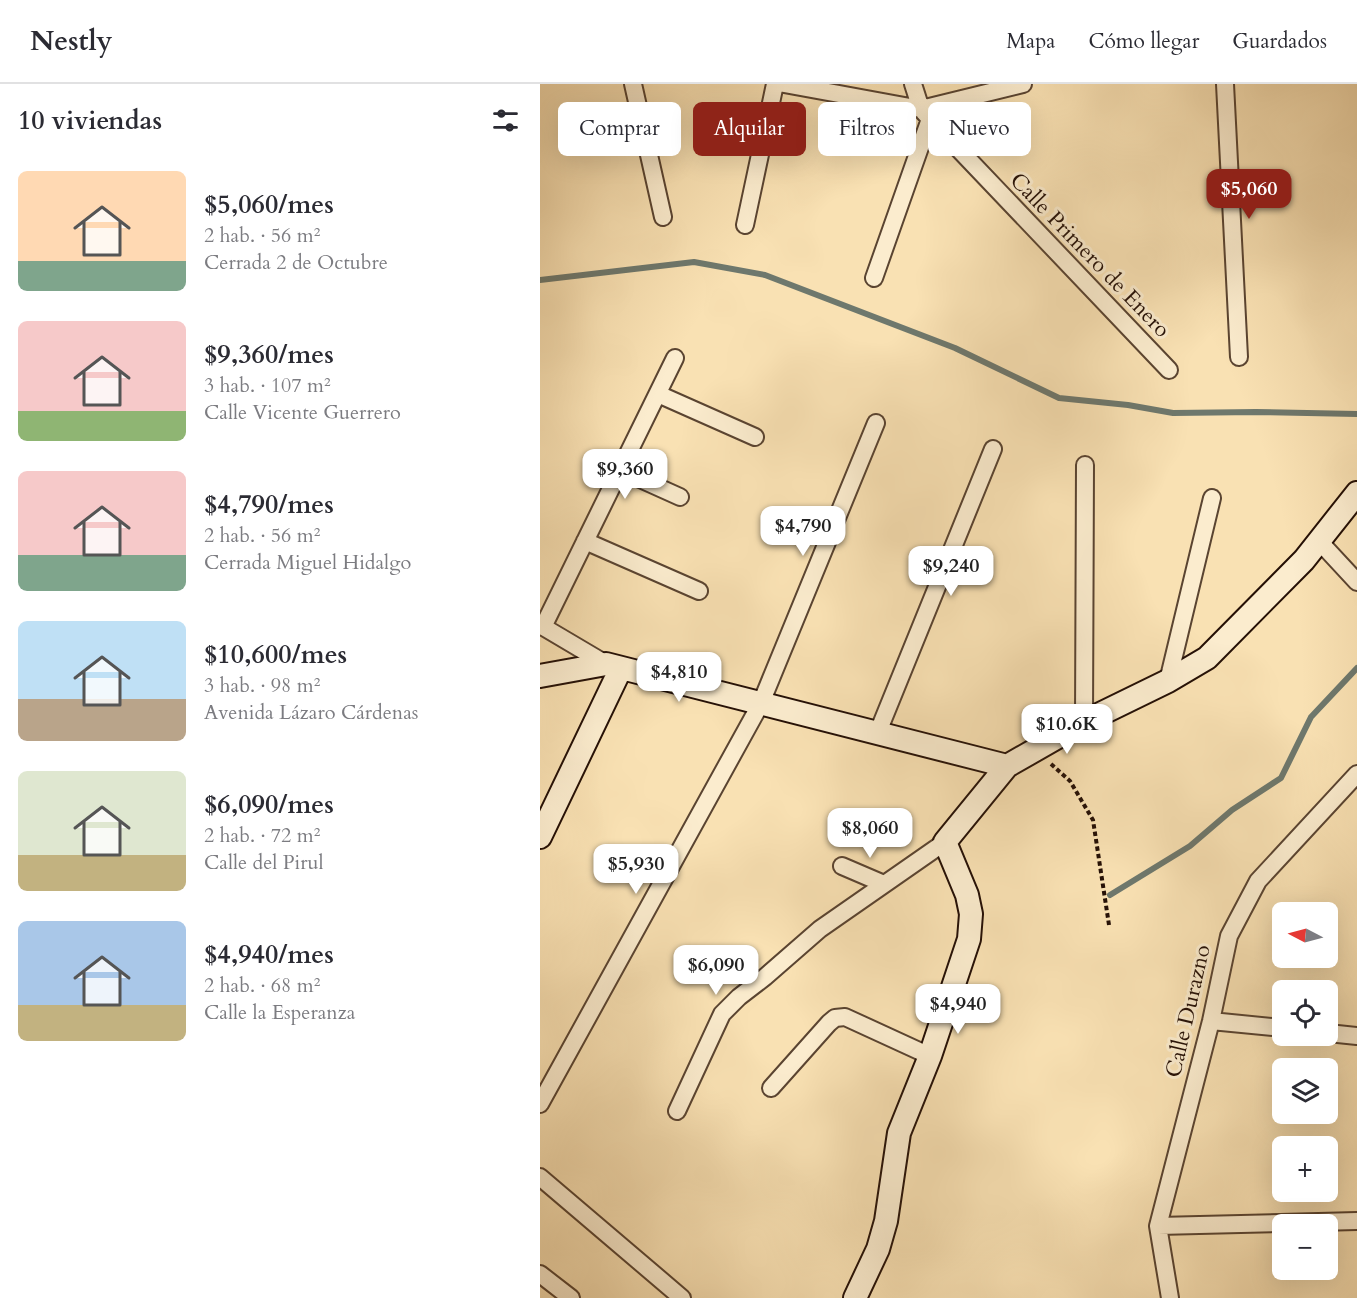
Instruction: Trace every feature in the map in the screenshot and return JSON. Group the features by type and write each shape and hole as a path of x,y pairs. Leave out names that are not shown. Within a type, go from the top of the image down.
{"street":[{"path":"633,84 663,217"},
{"path":"745,225 776,84"},
{"path":"784,84 926,114 1023,84"},
{"name":"Calle Primero de Enero","path":"913,84 926,114 1169,370"},
{"path":"1225,84 1239,357"},
{"path":"874,278 926,114"},
{"path":"675,358 542,626 613,666 1007,766"},
{"path":"658,394 755,438"},
{"path":"540,1104 761,703 876,423"},
{"path":"878,732 993,449"},
{"path":"1084,722 1085,465"},
{"path":"620,470 680,497"},
{"path":"677,1111 722,1014 739,997 820,929 945,842 1007,766 1084,722 1168,681 1207,658 1304,560 1357,493"},
{"path":"1168,681 1212,498"},
{"path":"585,541 699,591"},
{"path":"1319,541 1357,582"},
{"path":"540,676 613,666"},
{"path":"540,835 613,666"},
{"name":"Calle Durazno","path":"1170,1298 1158,1226 1229,936 1258,881 1354,783"},
{"path":"855,1298 878,1249 886,1221 899,1133 930,1056 969,939 971,914 967,894 945,842"},
{"path":"842,866 884,884"},
{"path":"771,1088 836,1017 845,1017 930,1056"},
{"path":"1210,1021 1272,1027"},
{"path":"1338,1034 1357,1036"},
{"path":"540,1177 682,1298"},
{"path":"1158,1226 1357,1221"},
{"path":"540,1274 571,1298"}],"path":[{"path":"1035,750 1070,780 1092,820 1109,925"}],"waterway":[{"path":"540,280 694,262 765,275 955,348 1059,398 1128,405 1173,413 1357,414"},
{"path":"1110,895 1190,846 1232,810 1281,778 1311,717 1357,668"}]}
